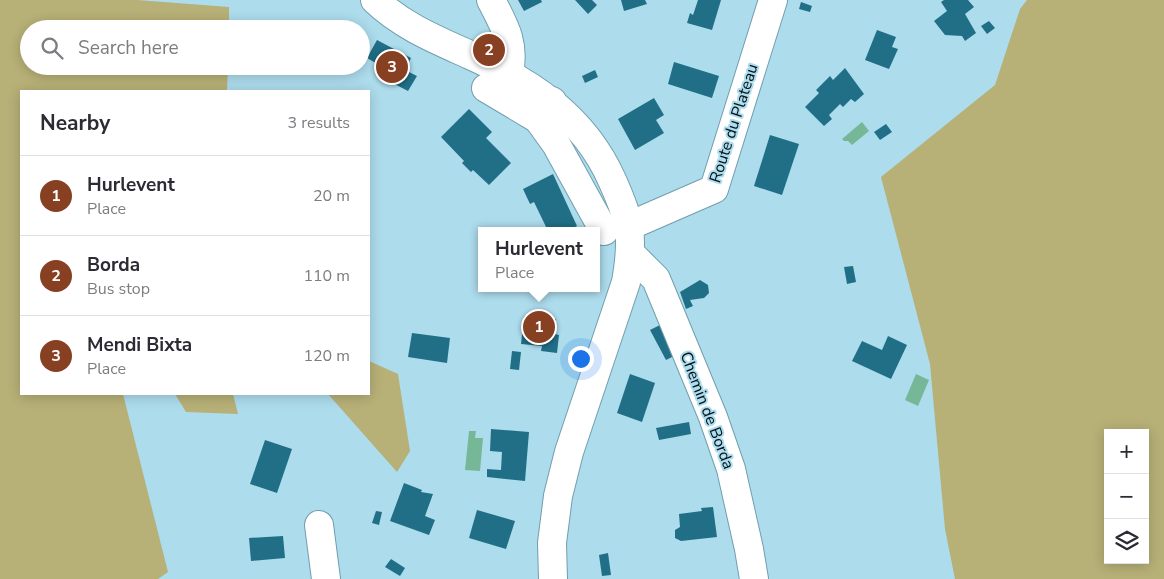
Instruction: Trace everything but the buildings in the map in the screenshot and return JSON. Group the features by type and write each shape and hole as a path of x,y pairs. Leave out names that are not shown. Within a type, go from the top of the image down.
{"street":[{"path":"375,0 398,19 421,32 509,73 545,110"},
{"path":"491,0 510,40 512,53 509,73"},
{"name":"Route du Plateau","path":"617,228 714,188 773,0"},
{"path":"486,88 575,122 596,148 617,191 617,228 631,254 626,282 562,478 553,523 551,575"},
{"name":"Chemin de Borda","path":"631,254 656,279 714,417 731,469 750,549 754,579"},
{"path":"319,525 326,579"}],"shaded area":[{"path":"0,0 137,0 229,7 229,20 20,20 20,75 228,75 227,90 20,90 20,395 123,395 168,572 158,579 0,579"},
{"path":"1027,0 1164,0 1164,579 955,579 945,529 930,364 881,177 995,85 1020,9"},
{"path":"862,122 869,131 852,145 842,139"},
{"path":"370,361 398,374 410,451 397,472 329,395 370,395"},
{"path":"916,374 929,380 918,406 905,400"},
{"path":"176,395 233,395 238,414 186,412"},
{"path":"469,431 476,431 475,438 483,438 480,471 465,470"}],"place":[{"name":"Borda","path":"489,50"},
{"name":"Mendi Bixta","path":"392,67"},
{"name":"Hurlevent","path":"539,327"}]}
